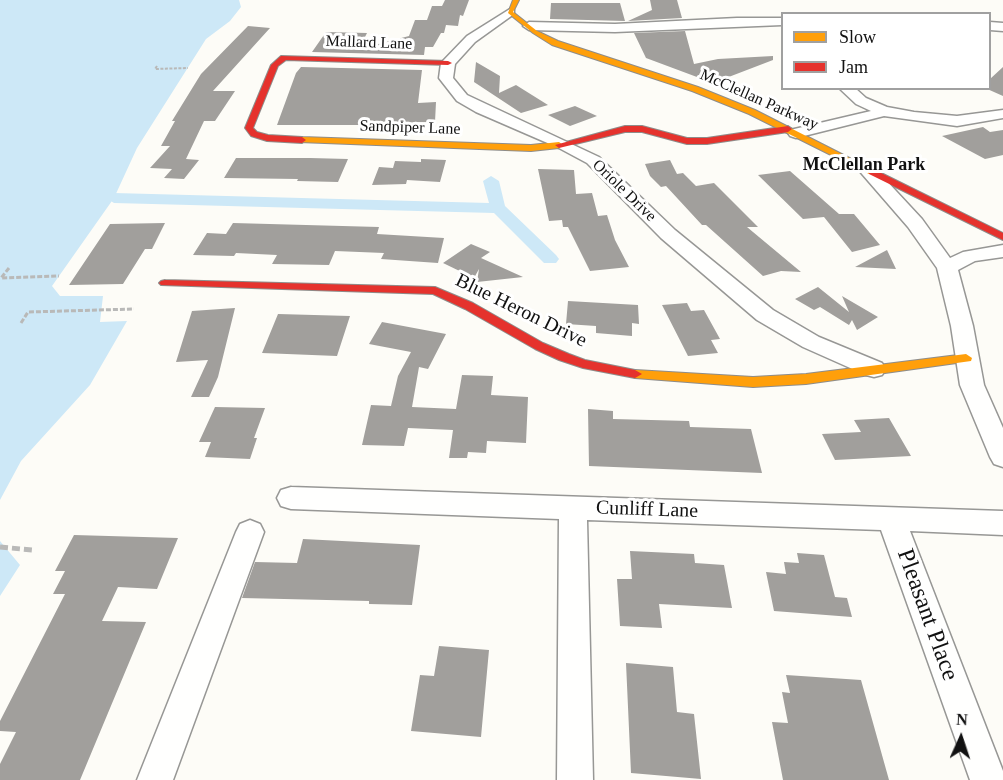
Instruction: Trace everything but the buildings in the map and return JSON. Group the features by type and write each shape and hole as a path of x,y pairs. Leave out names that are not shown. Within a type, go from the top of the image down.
{"street":[{"name":"McClellan Parkway","path":"513,6 529,26 567,48 695,89 792,131 1000,234"},
{"path":"448,63 471,39 513,6"},
{"path":"770,7 781,22"},
{"path":"529,26 615,28 781,22"},
{"path":"707,23 769,34"},
{"name":"Mallard Lane","path":"254,134 249,128 278,60 288,57 448,63"},
{"name":"Oriole Drive","path":"448,63 446,78 462,98 481,109 566,145 598,164 668,234 765,315 811,342 874,369"},
{"path":"848,90 861,101 883,111 925,119 957,121 1003,114"},
{"path":"792,131 871,116 883,111"},
{"name":"Sandpiper Lane","path":"254,134 267,138 368,144 531,148 566,145 625,129 642,129 687,141 707,141 792,131"},
{"path":"864,167 915,224 947,268 962,326 972,385 1003,457"},
{"path":"947,268 993,252"},
{"name":"Blue Heron Drive","path":"165,283 435,291 470,306 539,346 564,357 647,377 753,382 806,379 966,358"},
{"name":"Cunliff Lane","path":"291,498 1003,523"},
{"path":"573,508 575,780"},
{"name":"Pleasant Place","path":"891,518 988,780"},
{"path":"155,780 250,532"}],"path":[{"path":"157,66 155,69 188,68"},
{"path":"9,268 1,278 60,276"},
{"path":"21,323 28,312 134,309"},
{"path":"0,547 32,550"}],"water":[{"path":"0,0 239,0 241,7 230,21 206,39 137,148 114,198 52,286 60,296 103,296 100,322 127,321 90,385 21,461 0,500"},
{"path":"0,541 20,565 0,596"}],"waterway":[{"path":"491,181 498,208"},
{"path":"114,198 498,208"},
{"path":"498,208 550,259"}],"traffic: slow":[{"path":"516,0 510,12 535,32 555,43 695,89 752,112 872,172"},
{"path":"302,140 531,148 559,145"},
{"path":"635,374 753,382 806,379 966,358"}],"traffic: jam":[{"path":"302,140 267,138 254,134 249,128 275,65 284,58 448,63"},
{"path":"559,145 625,129 642,129 687,141 707,141 788,129"},
{"path":"872,172 1003,237"},
{"path":"165,283 435,291 469,306 539,346 564,357 583,364 635,374"}],"district":[{"name":"McClellan Park","path":"864,165"}]}
